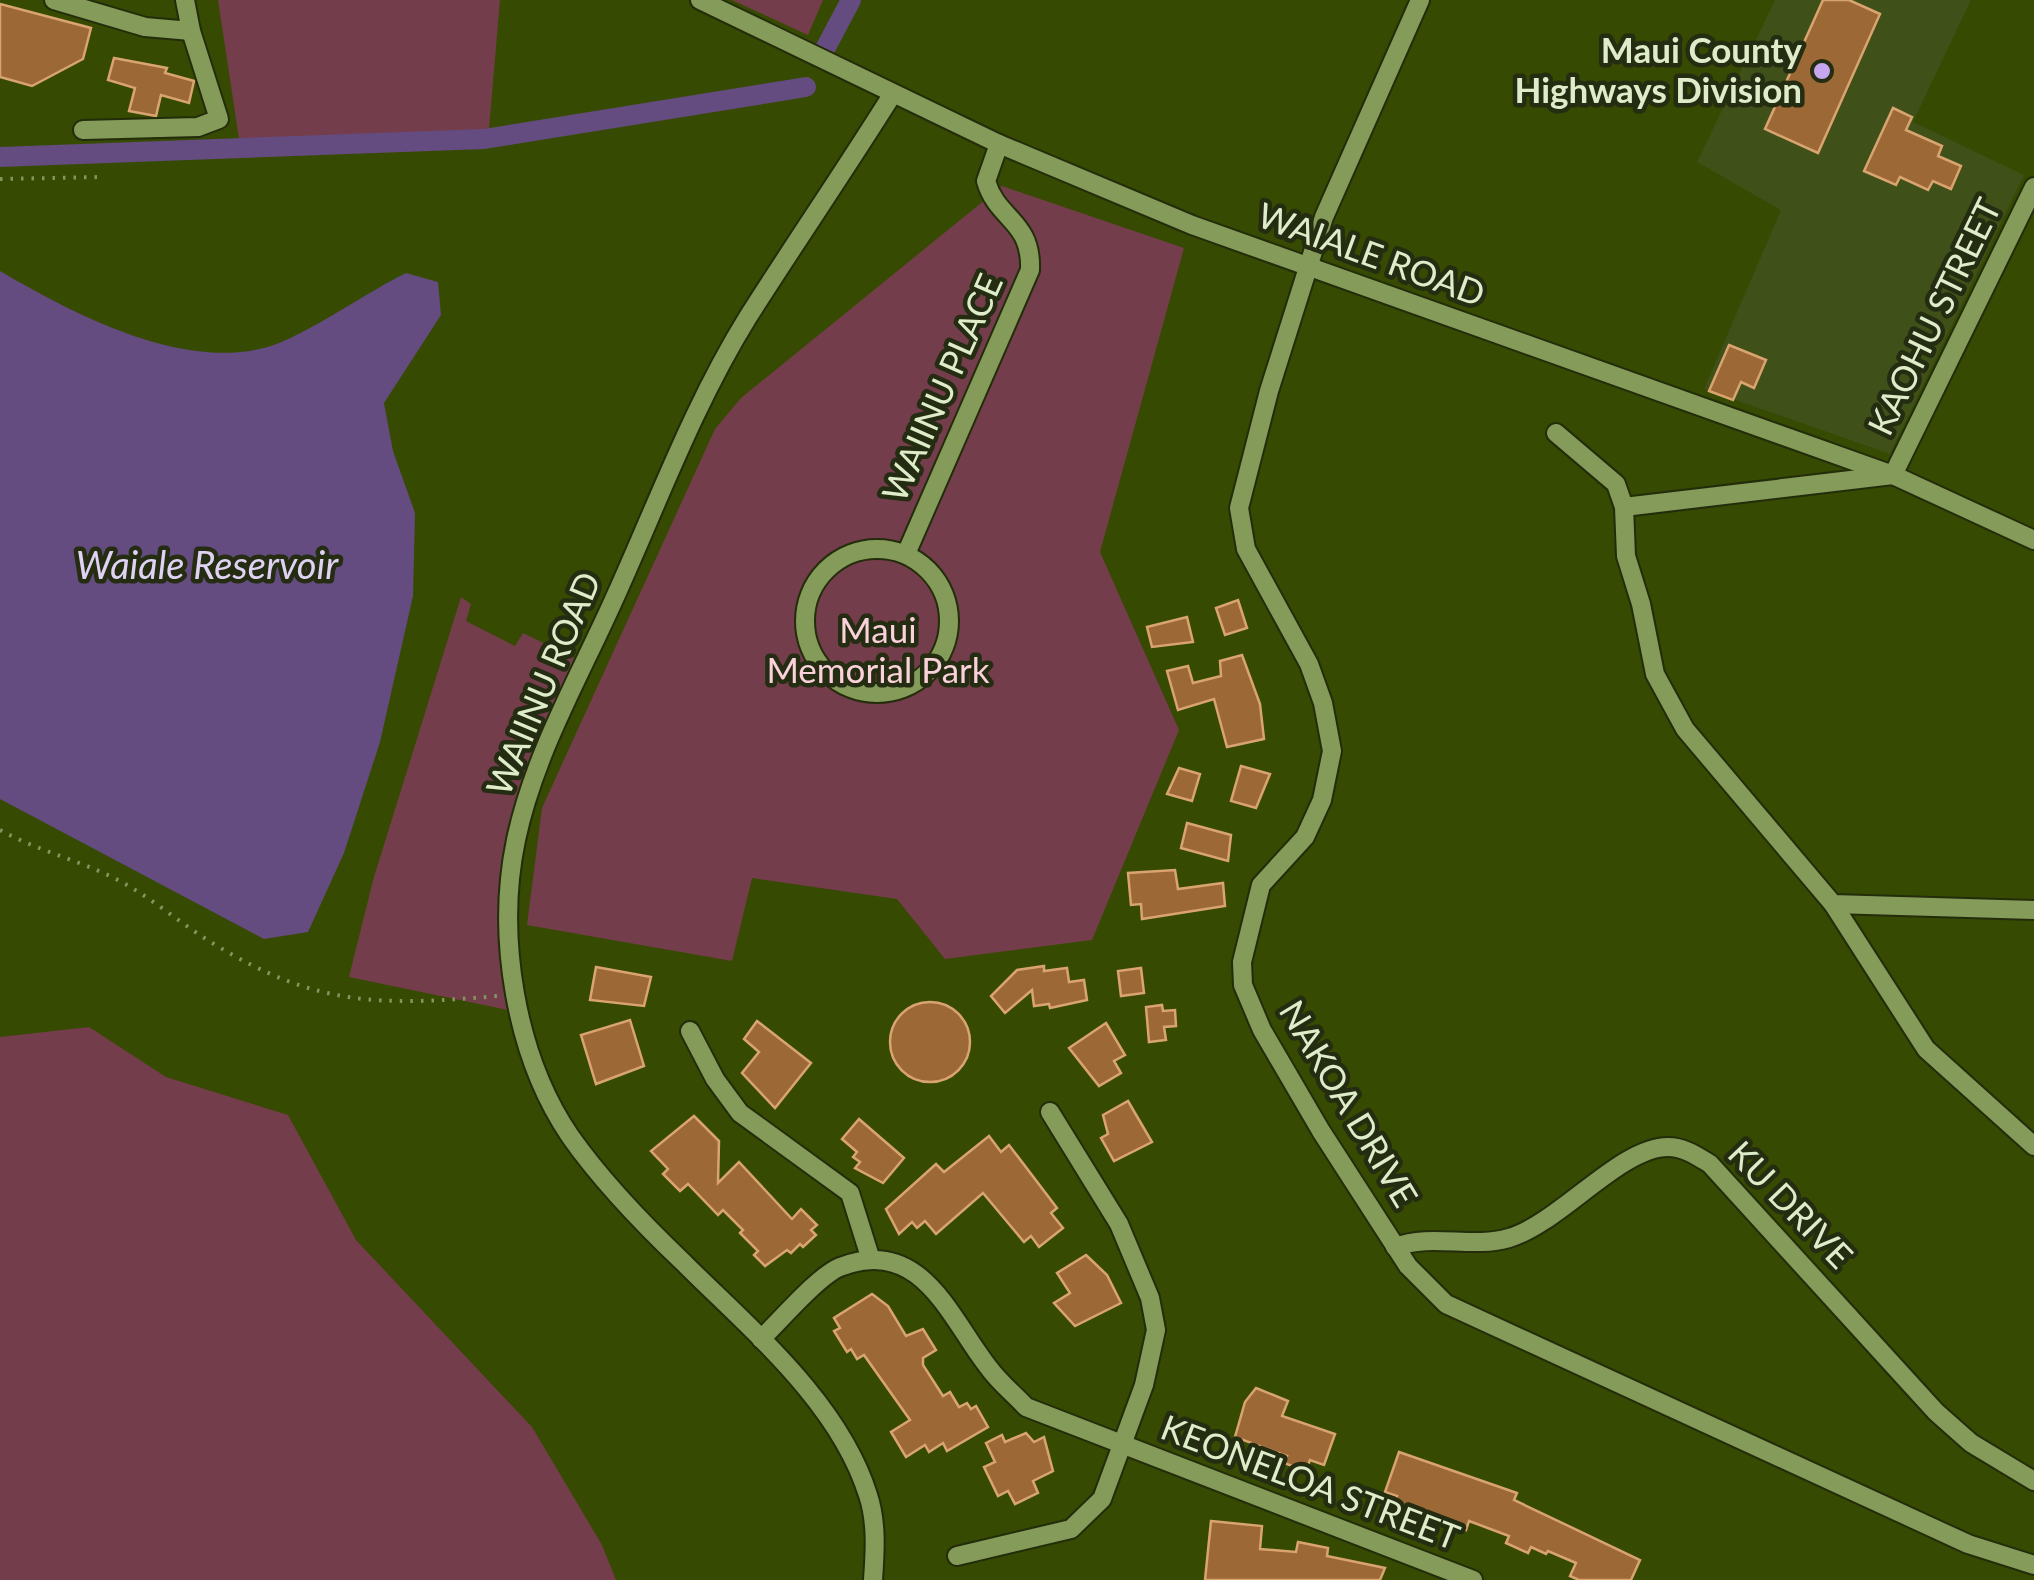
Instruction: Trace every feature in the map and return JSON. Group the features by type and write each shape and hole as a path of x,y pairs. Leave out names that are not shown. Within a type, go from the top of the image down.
{"street":[{"path":"54,0 145,27 191,31"},
{"path":"83,130 198,128 218,119 185,0"},
{"name":"WAIALE ROAD","path":"700,0 892,95 1192,225 1894,475 2034,540"},
{"name":"NAKOA DRIVE","path":"1420,0 1306,267 1239,508 1246,549 1309,664 1323,703 1332,751 1322,800 1305,837 1261,885 1246,935 1244,985 1282,1064 1395,1247 1446,1304 1968,1544 2034,1565"},
{"name":"WAIINU ROAD","path":"874,1580 875,1539 869,1498 856,1464 824,1411 761,1340 613,1190 567,1131 533,1057 517,994 508,900 516,838 551,734 693,420 738,336 892,95"},
{"name":"WAIINU PLACE","path":"906,554 1030,270 1031,250 1024,232 992,199 986,181 1000,144"},
{"name":"KAOHU STREET","path":"1894,475 2034,187"},
{"path":"1556,433 1616,484 1624,507 1626,556 1641,604 1655,674 1685,730 1834,904 1926,1050 2034,1146"},
{"path":"1624,507 1894,475"},
{"name":"WAIINU PLACE","path":"878,548 906,554 930,570 946,594 950,622 945,650 928,674 904,690 876,695 849,689 825,673 810,649 804,621 810,592 826,569 850,554 878,548"},
{"path":"1834,904 2034,910"},
{"path":"690,1031 715,1079 740,1113 850,1193 871,1260 837,1268 761,1340"},
{"path":"957,1556 1071,1530 1102,1499 1144,1385 1156,1330 1150,1298 1119,1224 1050,1112"},
{"name":"KU DRIVE","path":"1395,1247 1429,1238 1506,1239 1540,1222 1629,1159 1660,1148 1689,1151 1710,1164 1936,1412 1970,1443 2034,1481"},
{"name":"KEONELOA STREET","path":"871,1260 897,1265 932,1286 991,1372 1026,1407 1123,1447 1308,1512 1473,1580"}],"path":[{"path":"0,179 102,176"},
{"path":"0,830 113,877 214,944 305,990 352,1001 408,1004 517,994"}],"shaded area":[{"path":"1775,0 1971,0 1913,122 2024,175 1890,454 1704,389 1781,210 1697,162"}],"green space":[{"path":"218,0 500,0 488,141 239,139"},
{"path":"732,0 823,0 808,35"},
{"name":"Maui Memorial Park","path":"1002,186 1184,248 1100,552 1179,730 1092,940 945,959 897,899 752,878 732,961 527,925 542,808 715,429 741,398"},
{"path":"461,597 471,604 466,621 515,646 523,633 576,659 536,750 511,828 502,909 508,1010 349,977 374,877"},
{"path":"89,1027 166,1077 288,1115 356,1240 532,1427 602,1545 616,1580 0,1580 0,1037"}],"water":[{"name":"Waiale Reservoir","path":"0,271 98,322 172,347 209,352 245,351 279,343 406,273 438,282 441,315 384,403 393,451 415,513 413,596 380,742 344,853 308,932 264,939 0,799"}],"building":[{"name":"Maui County Highways Division","path":"1823,0 1849,0 1880,14 1818,153 1765,129"},
{"path":"0,4 91,28 83,59 32,86 0,77"},
{"path":"114,58 167,68 165,73 194,81 189,103 161,95 156,116 129,111 135,88 108,80"},
{"path":"1893,108 1912,117 1906,130 1942,146 1938,156 1961,166 1951,189 1933,181 1928,190 1900,177 1896,185 1864,171"},
{"path":"1729,345 1766,360 1754,388 1741,382 1733,400 1709,391"},
{"path":"1238,600 1247,628 1225,635 1216,608"},
{"path":"1187,617 1193,642 1152,647 1147,627"},
{"path":"1242,655 1260,704 1264,739 1227,747 1214,699 1178,710 1167,671 1188,666 1193,683 1221,676 1220,661"},
{"path":"1241,766 1270,774 1256,808 1231,801"},
{"path":"1179,768 1200,774 1192,801 1167,794"},
{"path":"1187,823 1231,835 1228,861 1181,848"},
{"path":"1175,870 1178,889 1223,883 1225,906 1142,919 1141,904 1131,905 1128,873"},
{"path":"1044,966 1044,971 1067,968 1069,982 1084,980 1087,1000 1050,1008 1049,1004 1034,1006 1032,990 1005,1013 991,996 1017,970"},
{"path":"596,967 651,977 644,1006 590,1000"},
{"path":"1141,968 1144,993 1121,996 1118,971"},
{"path":"930,1002 945,1005 958,1014 967,1027 967,1057 958,1070 945,1079 930,1082 915,1079 902,1070 893,1057 890,1042 893,1027 902,1014 915,1005"},
{"path":"1162,1005 1163,1011 1175,1010 1176,1026 1164,1027 1166,1040 1149,1042 1146,1007"},
{"path":"630,1020 644,1066 596,1084 581,1035"},
{"path":"757,1021 811,1063 775,1108 742,1073 759,1052 744,1039"},
{"path":"1106,1023 1125,1055 1114,1061 1121,1073 1099,1086 1069,1048"},
{"path":"1128,1101 1152,1142 1114,1161 1101,1138 1108,1134 1103,1115"},
{"path":"694,1116 719,1141 718,1183 739,1162 792,1219 801,1209 817,1225 811,1230 816,1235 803,1247 800,1244 791,1253 787,1250 765,1266 754,1255 758,1251 740,1233 743,1230 723,1210 718,1215 688,1184 680,1191 663,1174 668,1169 651,1151"},
{"path":"859,1119 904,1158 883,1183 855,1168 860,1162 853,1157 857,1152 842,1139"},
{"path":"989,1136 1001,1152 1009,1145 1057,1208 1051,1213 1063,1228 1039,1247 1031,1236 1024,1242 983,1193 936,1234 925,1221 917,1228 912,1222 899,1234 886,1209 936,1164 944,1172"},
{"path":"1086,1255 1107,1275 1121,1303 1075,1326 1054,1303 1070,1293 1057,1273"},
{"path":"872,1294 888,1306 906,1336 923,1329 936,1350 923,1358 923,1365 943,1396 950,1392 959,1407 967,1403 971,1409 976,1406 988,1427 947,1451 943,1443 929,1452 925,1445 906,1457 891,1432 910,1420 864,1355 857,1359 851,1349 847,1352 834,1331 840,1328 834,1318"},
{"path":"1256,1388 1288,1401 1282,1416 1335,1434 1324,1465 1310,1460 1306,1471 1284,1463 1287,1456 1235,1437 1245,1402"},
{"path":"1026,1433 1034,1442 1044,1437 1053,1471 1033,1481 1038,1493 1015,1504 1008,1491 998,1496 984,1467 995,1462 986,1443 1002,1435 1005,1442"},
{"path":"1399,1452 1517,1493 1514,1500 1640,1560 1631,1580 1579,1580 1570,1576 1576,1563 1548,1551 1546,1554 1531,1547 1528,1553 1506,1543 1509,1536 1469,1521 1466,1530 1395,1502 1397,1496 1385,1492"},
{"path":"1211,1521 1262,1526 1260,1549 1296,1552 1298,1542 1328,1548 1327,1556 1385,1568 1380,1580 1205,1580"}],"waterway":[{"path":"825,49 851,0"},
{"path":"0,157 484,139 806,87"}],"place":[{"name":"Maui County Highways Division","path":"1822,71"}]}
